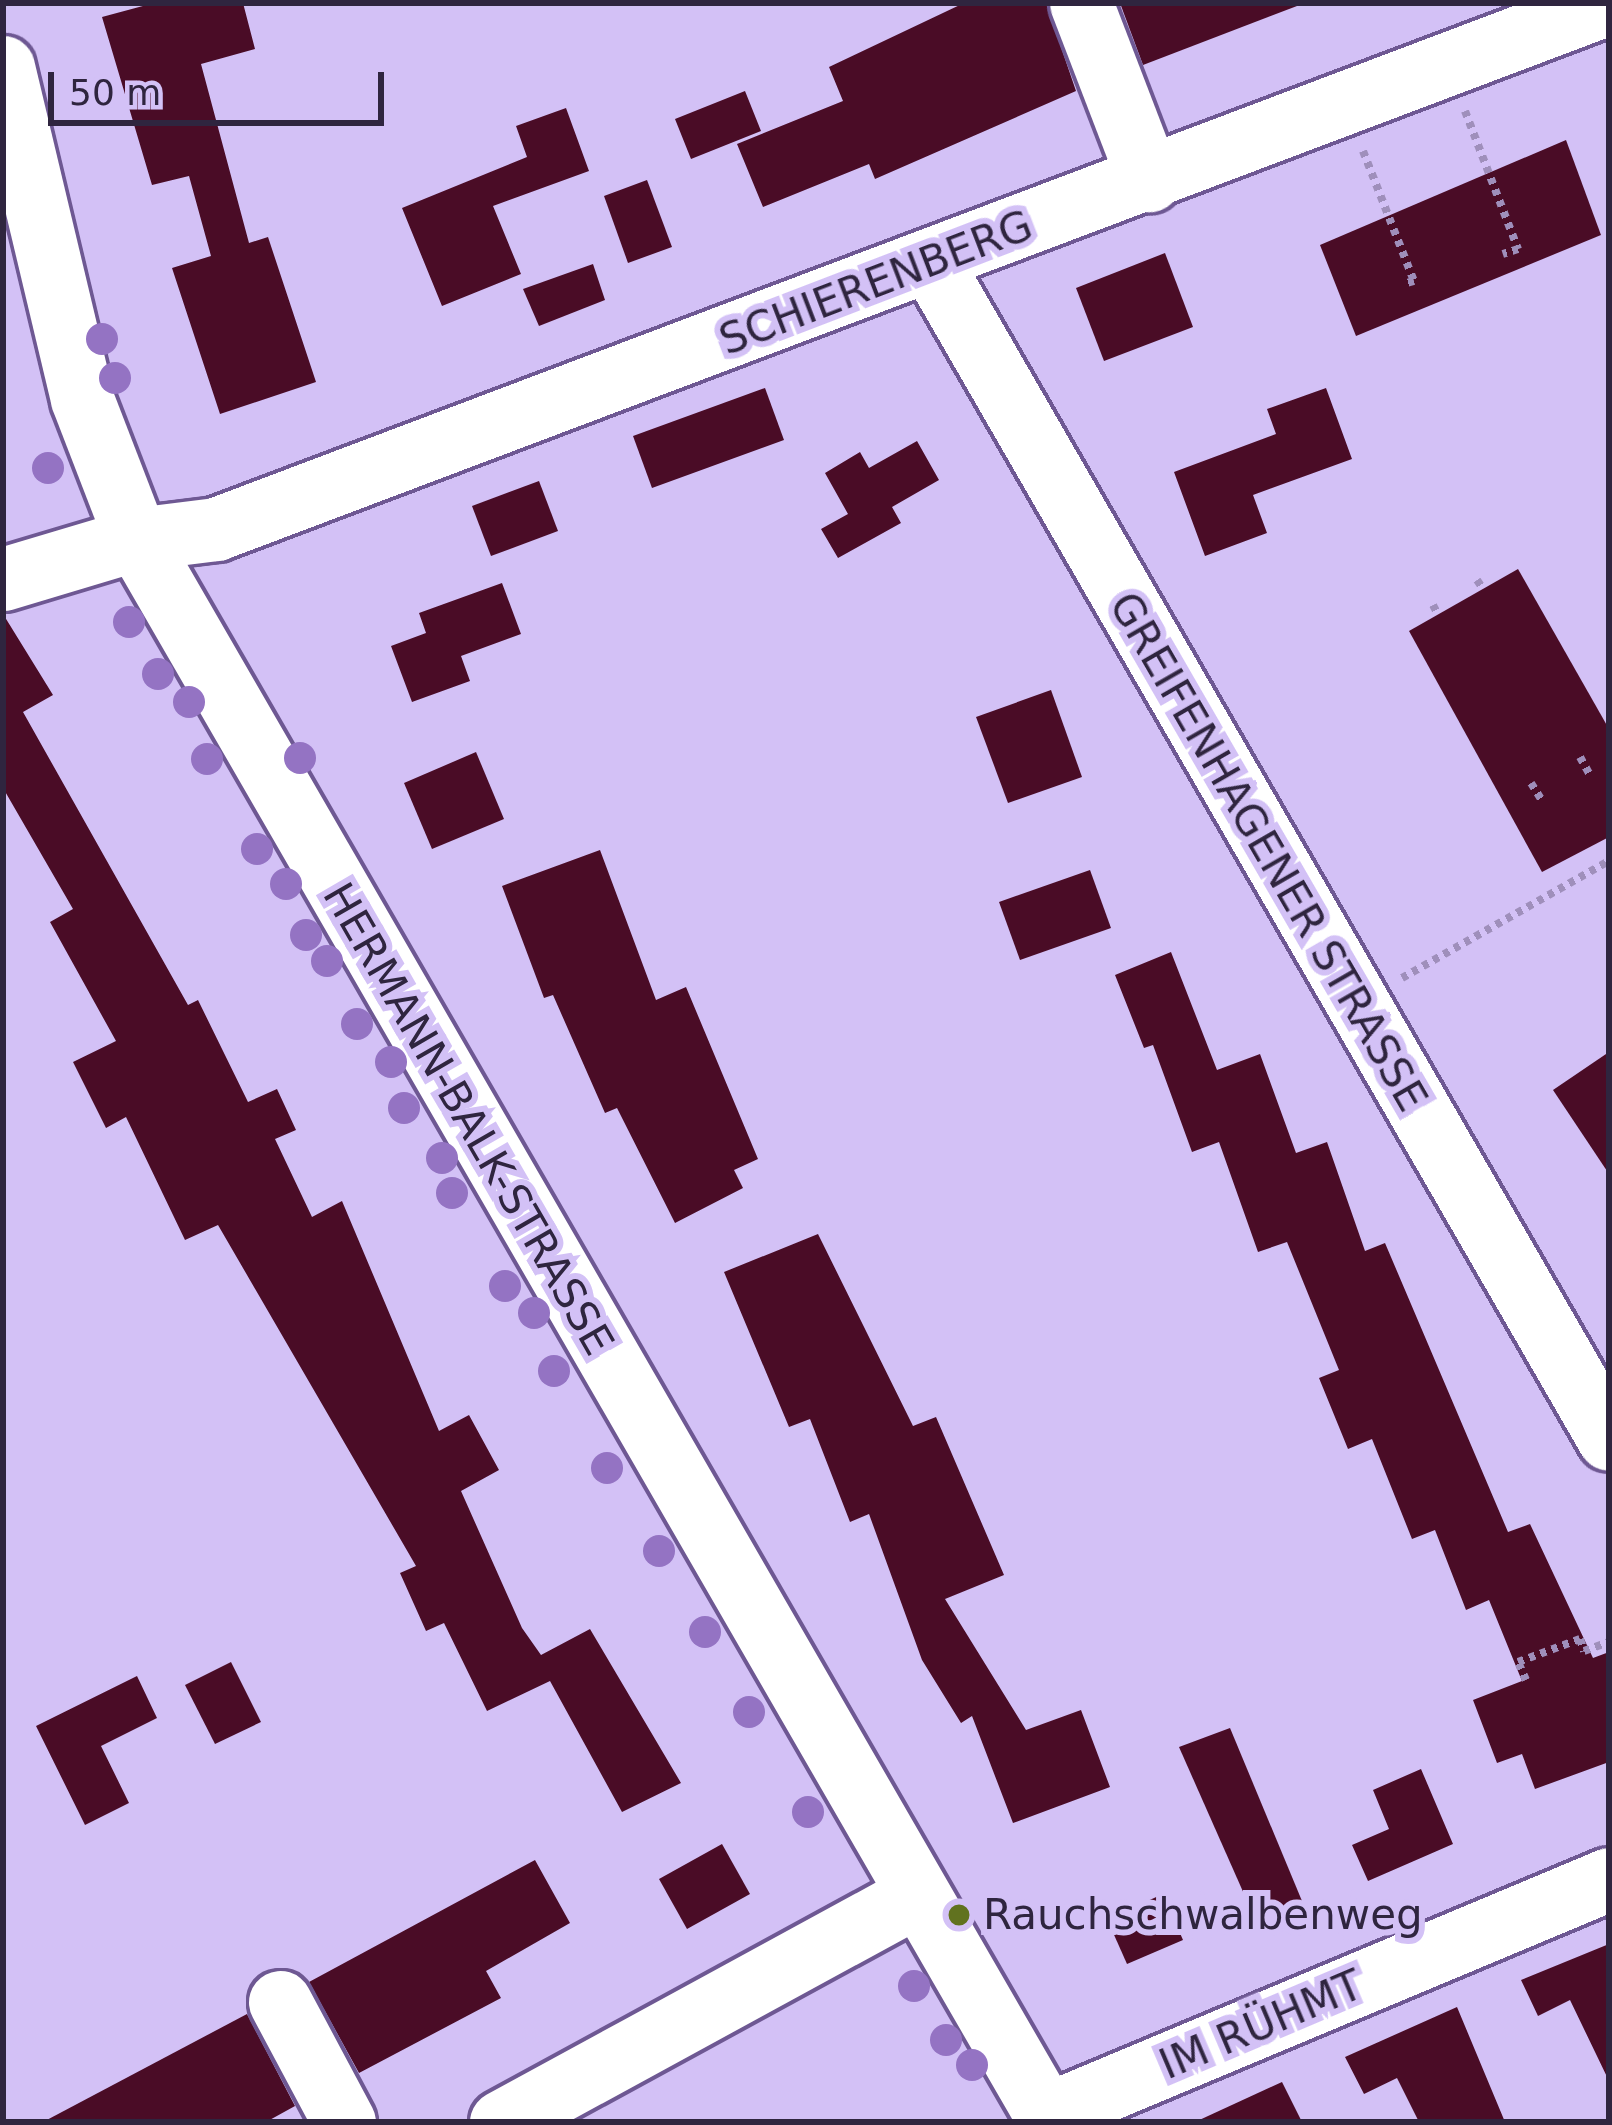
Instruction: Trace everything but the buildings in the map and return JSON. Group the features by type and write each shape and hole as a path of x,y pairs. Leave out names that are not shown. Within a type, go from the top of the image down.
{"street":[{"path":"1081,3 1149,180"},
{"name":"SCHIERENBERG","path":"3,579 136,539 216,530 932,263 1609,3"},
{"name":"HERMANN-BALK-STRASSE","path":"3,67 82,399 136,539 913,1897 1048,2118"},
{"name":"GREIFENHAGENER STRASSE","path":"932,263 1353,1005 1609,1438"},
{"name":"IM RÜHMT","path":"1048,2118 1609,1879"},
{"path":"501,2122 913,1897"},
{"path":"280,2002 344,2122"}],"path":[{"path":"1448,65 1518,249 1503,254"},
{"path":"1345,105 1394,243 1414,280 1403,284"},
{"path":"1486,211 1501,205"},
{"path":"1580,757 1591,777"},
{"path":"1532,783 1543,802"},
{"path":"1353,1005 1609,861"},
{"path":"1526,1680 1519,1662 1580,1639 1584,1652 1606,1646"}],"place":[{"name":"Rauchschwalbenweg","path":"959,1915"}]}
